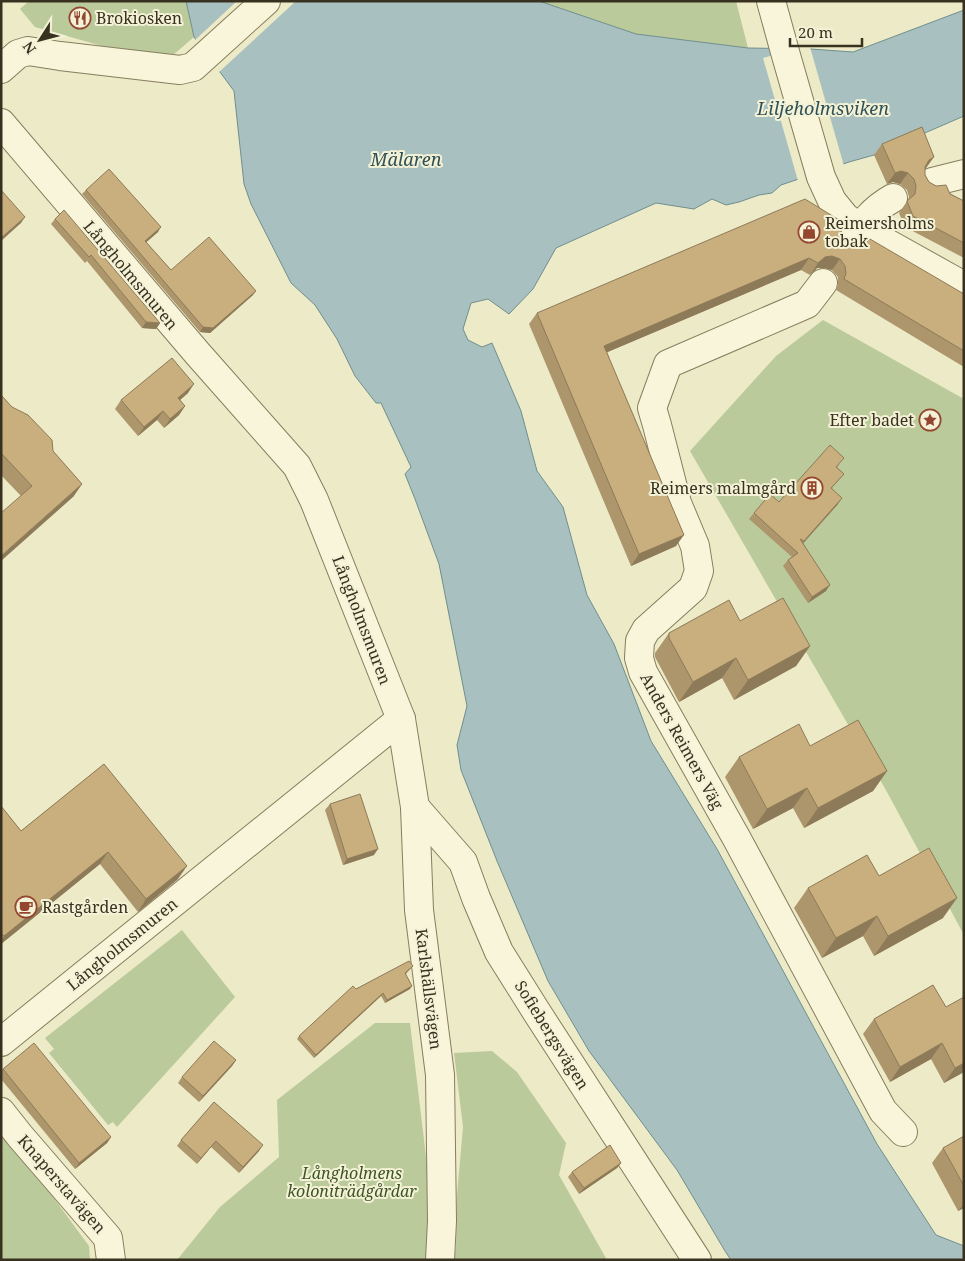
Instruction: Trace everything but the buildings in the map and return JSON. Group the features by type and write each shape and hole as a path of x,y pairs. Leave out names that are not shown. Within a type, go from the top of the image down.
{"street":[{"path":"1,69 18,54 28,51 180,70 193,67 266,1"},
{"path":"772,1 821,177 832,201 845,217 854,235 964,286"},
{"name":"Långholmsmuren","path":"1,123 296,466 314,500 401,720 1,1042"},
{"path":"932,182 964,174"},
{"path":"854,235 880,205 893,198"},
{"name":"Anders Reimers Väg","path":"823,282 807,304 668,364 652,408 677,503 695,546 699,571 693,588 646,630 640,641 638,658 643,672 737,839 883,1111 903,1132"},
{"name":"Karlshällsvägen","path":"401,720 415,807 420,910 440,1076 442,1221 440,1260"},
{"name":"Sofiebergsvägen","path":"415,807 463,862 476,898 500,952 697,1260"},
{"name":"Knaperstavägen","path":"1,1112 108,1238 111,1260"}],"green space":[{"path":"29,1 186,1 194,37 173,55 102,46 35,27 20,9"},
{"path":"539,1 736,1 748,48 636,34"},
{"path":"823,320 964,399 964,935 887,792 690,451 776,356"},
{"path":"182,930 235,997 117,1127 113,1122 108,1125 49,1053 54,1049 45,1038"},
{"name":"Långholmens koloniträdgårdar","path":"375,1023 410,1023 430,1190 431,1260 177,1260 220,1207 279,1157 277,1100"},
{"name":"Långholmens koloniträdgårdar","path":"492,1051 517,1072 566,1143 559,1175 607,1260 454,1260 463,1127 454,1053"},
{"path":"1,1126 89,1246 90,1260 1,1260"}],"water":[{"name":"Mälaren","path":"186,1 539,1 636,34 748,48 853,52 964,10 964,116 874,155 781,185 772,193 726,205 712,199 694,209 656,203 556,248 533,289 509,314 488,299 471,303 463,329 468,340 482,347 492,343 521,411 537,471 563,507 587,595 614,644 651,741 717,849 877,1144 936,1235 964,1246 964,1260 731,1260 677,1170 589,1051 548,981 461,770 457,745 467,706 439,564 405,474 411,467 381,403 376,403 355,376 337,339 315,305 291,283 251,204 244,184 234,91 194,37"}],"pier":[{"path":"237,1 296,1 218,73 194,41"},
{"path":"802,47 810,47 844,166 798,181 763,58"}],"place":[{"name":"Brokiosken","path":"80,18"},
{"name":"Reimersholms tobak","path":"809,232"},
{"name":"Efter badet","path":"930,420"},
{"name":"Reimers malmgård","path":"812,488"},
{"name":"Rastgården","path":"26,907"}],"water label":[{"name":"Liljeholmsviken","path":"823,108"}]}
